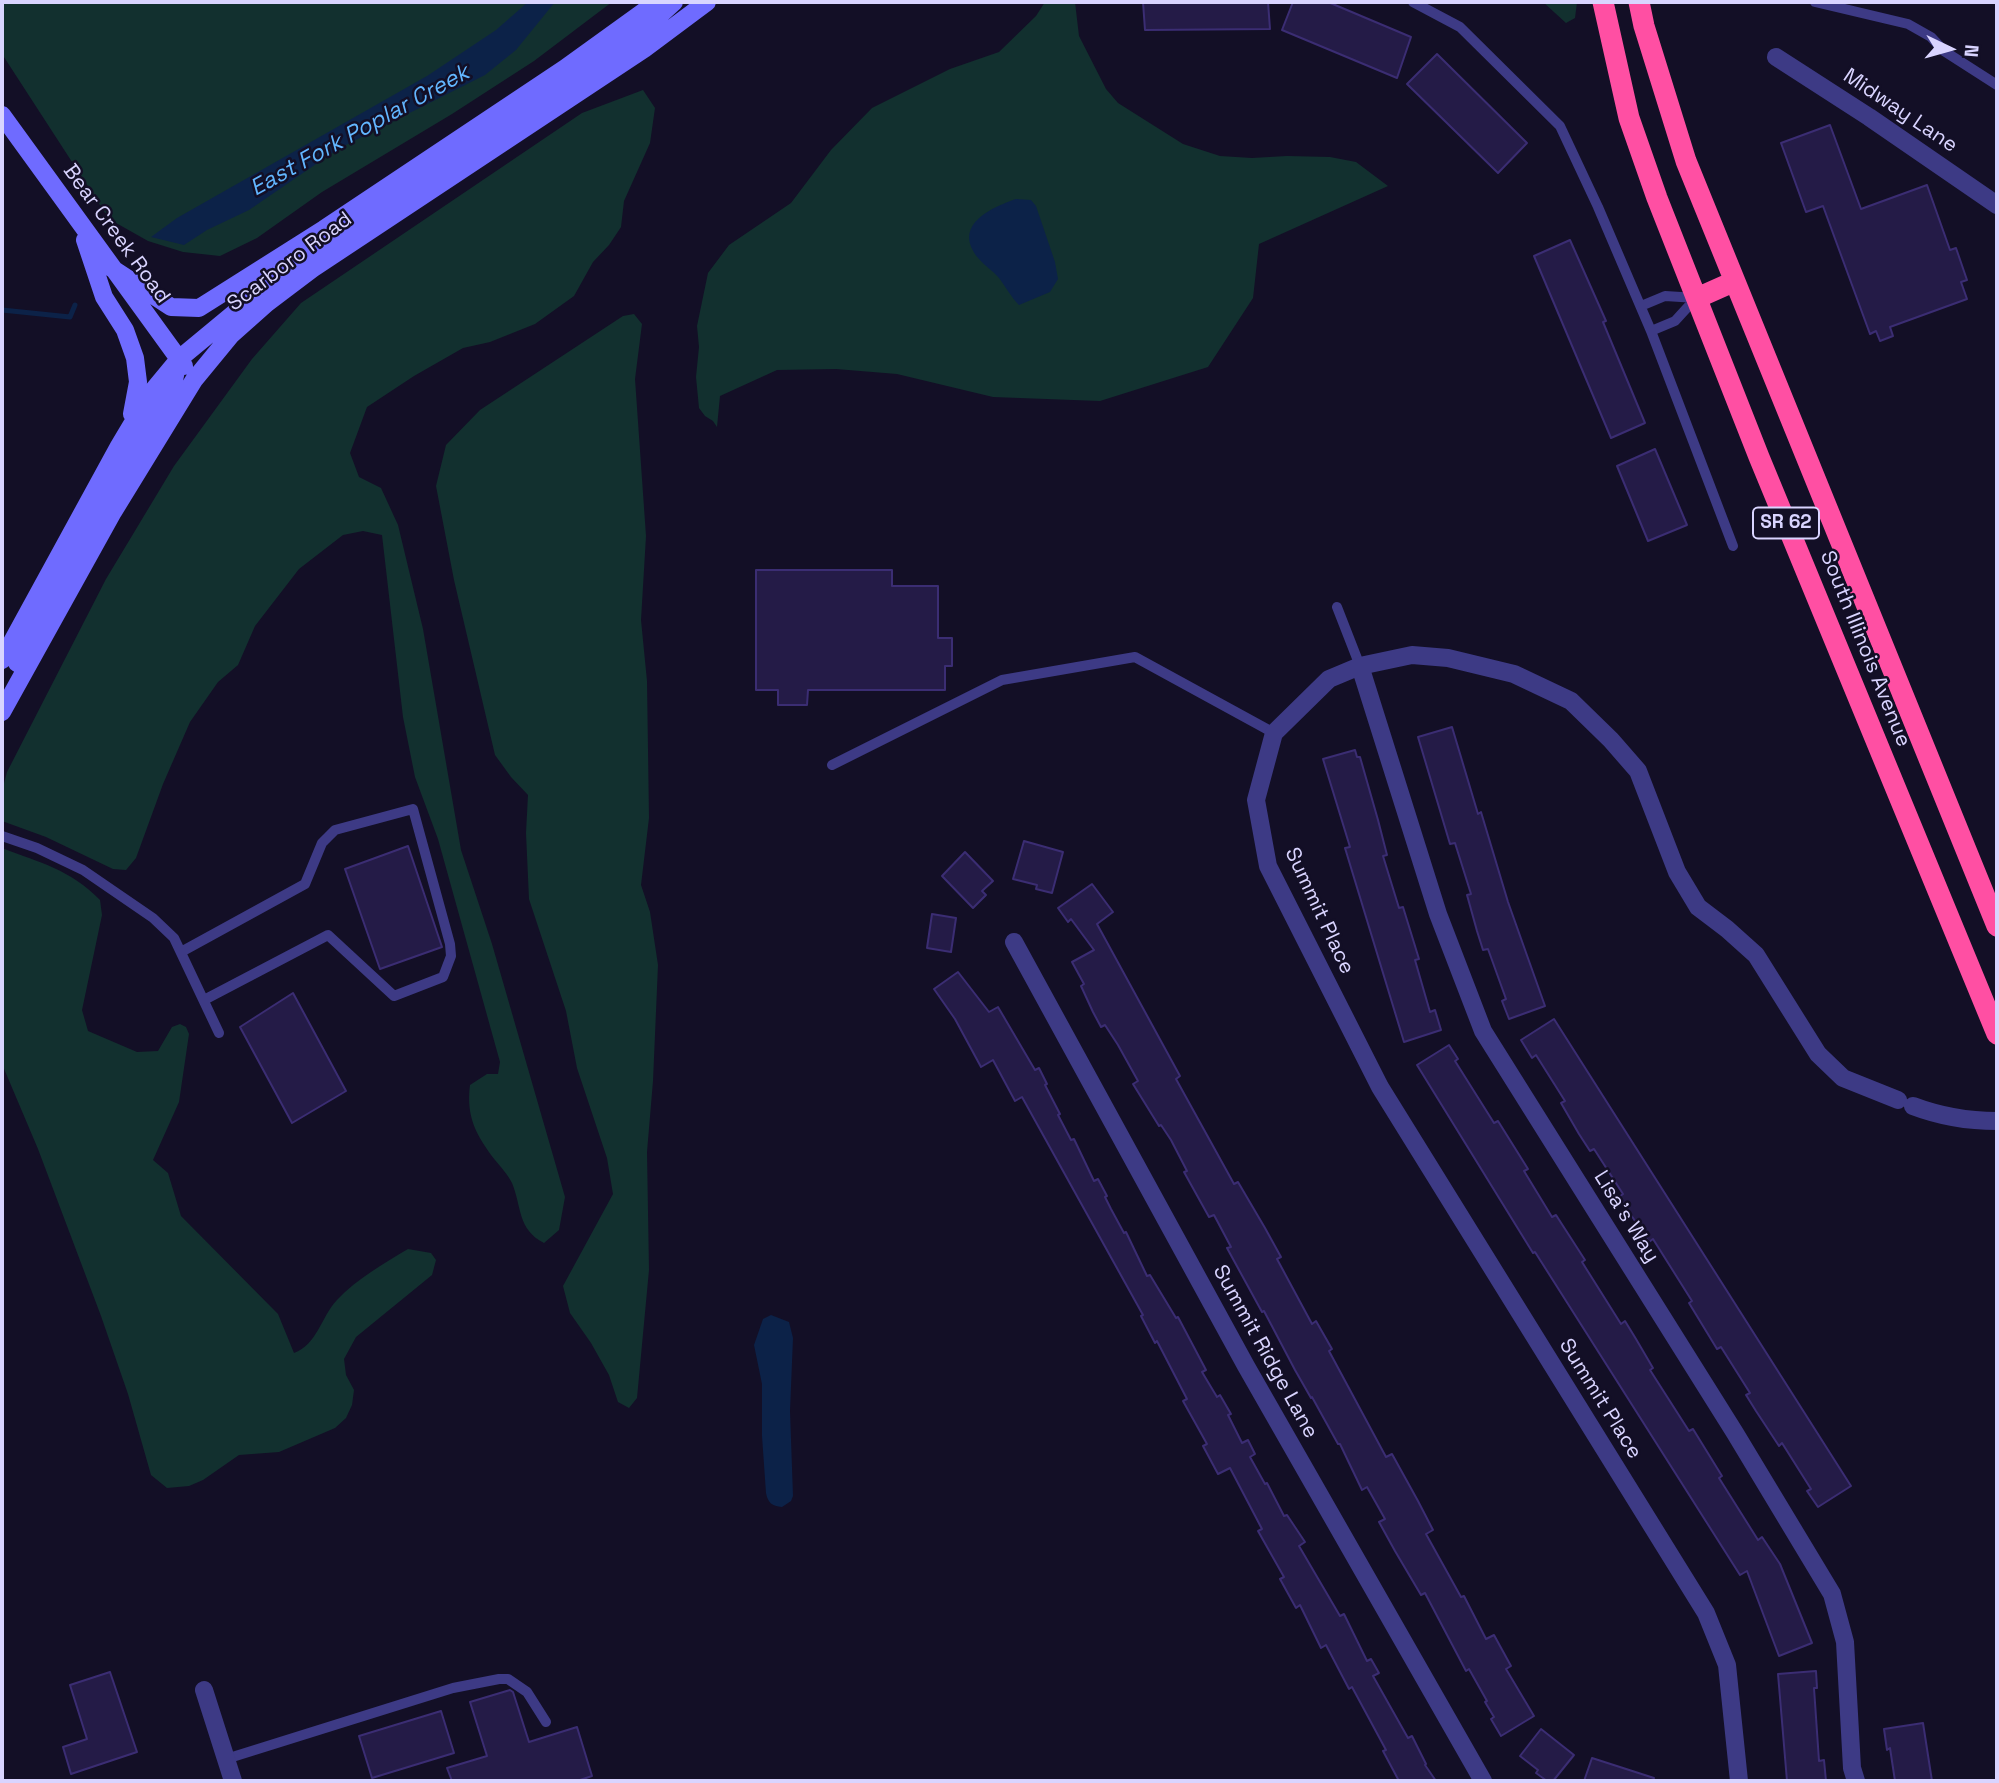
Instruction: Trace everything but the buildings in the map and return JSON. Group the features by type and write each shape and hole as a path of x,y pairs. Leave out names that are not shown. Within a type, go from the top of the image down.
{"highway":[{"name":"South Illinois Avenue","path":"1602,2 1629,118 1657,198 1759,457 1997,1034"},
{"name":"South Illinois Avenue","path":"1639,2 1686,161 1997,926"},
{"path":"1697,298 1733,282"}],"main road":[{"path":"110,267 171,307 199,307 324,229 530,92 657,2"},
{"name":"Scarboro Road","path":"2,660 128,431 150,394 178,359 284,272 610,54 674,2"},
{"name":"Scarboro Road","path":"2,712 113,512 194,380 231,335 267,303 312,270 643,50 707,2"},
{"name":"Bear Creek Road","path":"2,115 194,380"},
{"path":"80,224 104,298 125,330 135,358 138,382 128,431"},
{"path":"2,698 30,635 56,587 173,384 178,359"}],"street":[{"name":"Midway Lane","path":"1776,57 1997,205"},
{"path":"1274,733 1329,679 1360,666 1412,655 1448,658 1514,674 1571,701 1638,771 1678,872 1698,907 1756,955 1818,1054 1843,1078 1933,1114 1965,1121 1997,1121"},
{"name":"Lisa's Way","path":"1360,666 1438,914 1483,1031 1735,1433 1832,1594 1845,1642 1852,1768 1856,1781"},
{"name":"Summit Place","path":"1274,733 1256,800 1268,866 1380,1087 1706,1613 1727,1665 1740,1781"},
{"name":"Summit Ridge Lane","path":"1014,942 1246,1366 1483,1781"},
{"path":"204,1690 233,1781"}],"lane":[{"path":"1413,2 1460,27 1560,126 1641,306 1733,546"},
{"path":"1815,2 1908,24 1931,37 1944,51 1995,84 1997,72"},
{"path":"1641,306 1665,296 1697,298"},
{"path":"1651,331 1675,321 1697,298"},
{"path":"1337,607 1360,666"},
{"path":"832,765 1002,680 1135,657 1274,733"},
{"path":"181,952 305,884 322,843 335,830 413,809 450,944 452,956 443,977 394,996 328,935 204,1000"},
{"path":"2,836 37,848 83,870 153,918 174,938 219,1033"},
{"path":"226,1759 453,1688 499,1679 508,1679 527,1692 546,1722"}],"green space":[{"path":"2,2 612,2 534,61 322,192 257,238 220,256 183,252 148,241 109,219 2,54"},
{"path":"1045,2 1075,2 1079,36 1106,89 1118,103 1183,144 1220,156 1330,157 1356,162 1388,186 1259,244 1253,298 1208,367 1100,401 993,397 897,374 836,369 777,370 720,396 717,427 699,408 696,377 699,347 697,326 708,273 729,245 791,203 831,150 872,108 950,69 999,52 1036,16"},
{"path":"1543,2 1577,2 1575,18 1566,23"},
{"path":"643,90 655,108 650,143 624,201 621,227 593,262 574,296 535,324 490,342 463,348 367,407 350,453 359,477 381,488 398,525 423,629 461,850 492,944 565,1197 559,1230 544,1243 529,1231 512,1183 483,1142 471,1116 470,1085 487,1074 498,1074 500,1062 438,839 415,777 403,717 382,535 363,531 343,535 299,569 255,626 238,665 218,682 190,722 163,784 136,858 126,870 113,869 46,837 2,821 2,791 7,772 106,579 174,466 252,359 301,303 582,113"},
{"path":"634,314 642,324 635,379 646,536 641,620 647,681 649,818 641,885 650,912 658,965 647,1152 649,1270 637,1398 629,1408 618,1402 609,1375 570,1313 563,1286 613,1194 607,1158 577,1068 566,1011 529,899 526,833 528,795 495,755 454,580 436,486 446,445 480,410 623,316"},
{"path":"2,848 66,874 100,900 102,915 82,1010 88,1031 137,1052 158,1051 172,1027 180,1024 186,1027 189,1034 179,1102 153,1160 168,1173 181,1216 278,1314 294,1353 308,1344 337,1300 371,1272 408,1249 431,1253 436,1260 432,1275 356,1337 344,1359 346,1375 354,1390 352,1405 346,1418 335,1428 279,1452 239,1455 203,1480 189,1486 167,1488 151,1475 128,1394 101,1316 38,1149 2,1064"}],"water":[{"name":"East Fork Poplar Creek","path":"528,2 555,2 516,50 485,75 338,149 249,210 207,230 184,245 151,237 177,218 427,76 496,30"},
{"path":"1016,199 1031,200 1036,206 1058,279 1050,292 1019,305 999,278 979,259 971,247 969,237 977,220 985,213"},
{"path":"771,1315 789,1322 793,1338 790,1411 793,1496 791,1501 782,1507 771,1503 766,1493 762,1384 754,1345 763,1319"}],"waterway":[{"name":"East Fork Poplar Creek","path":"2,310 70,317 75,305"}]}
